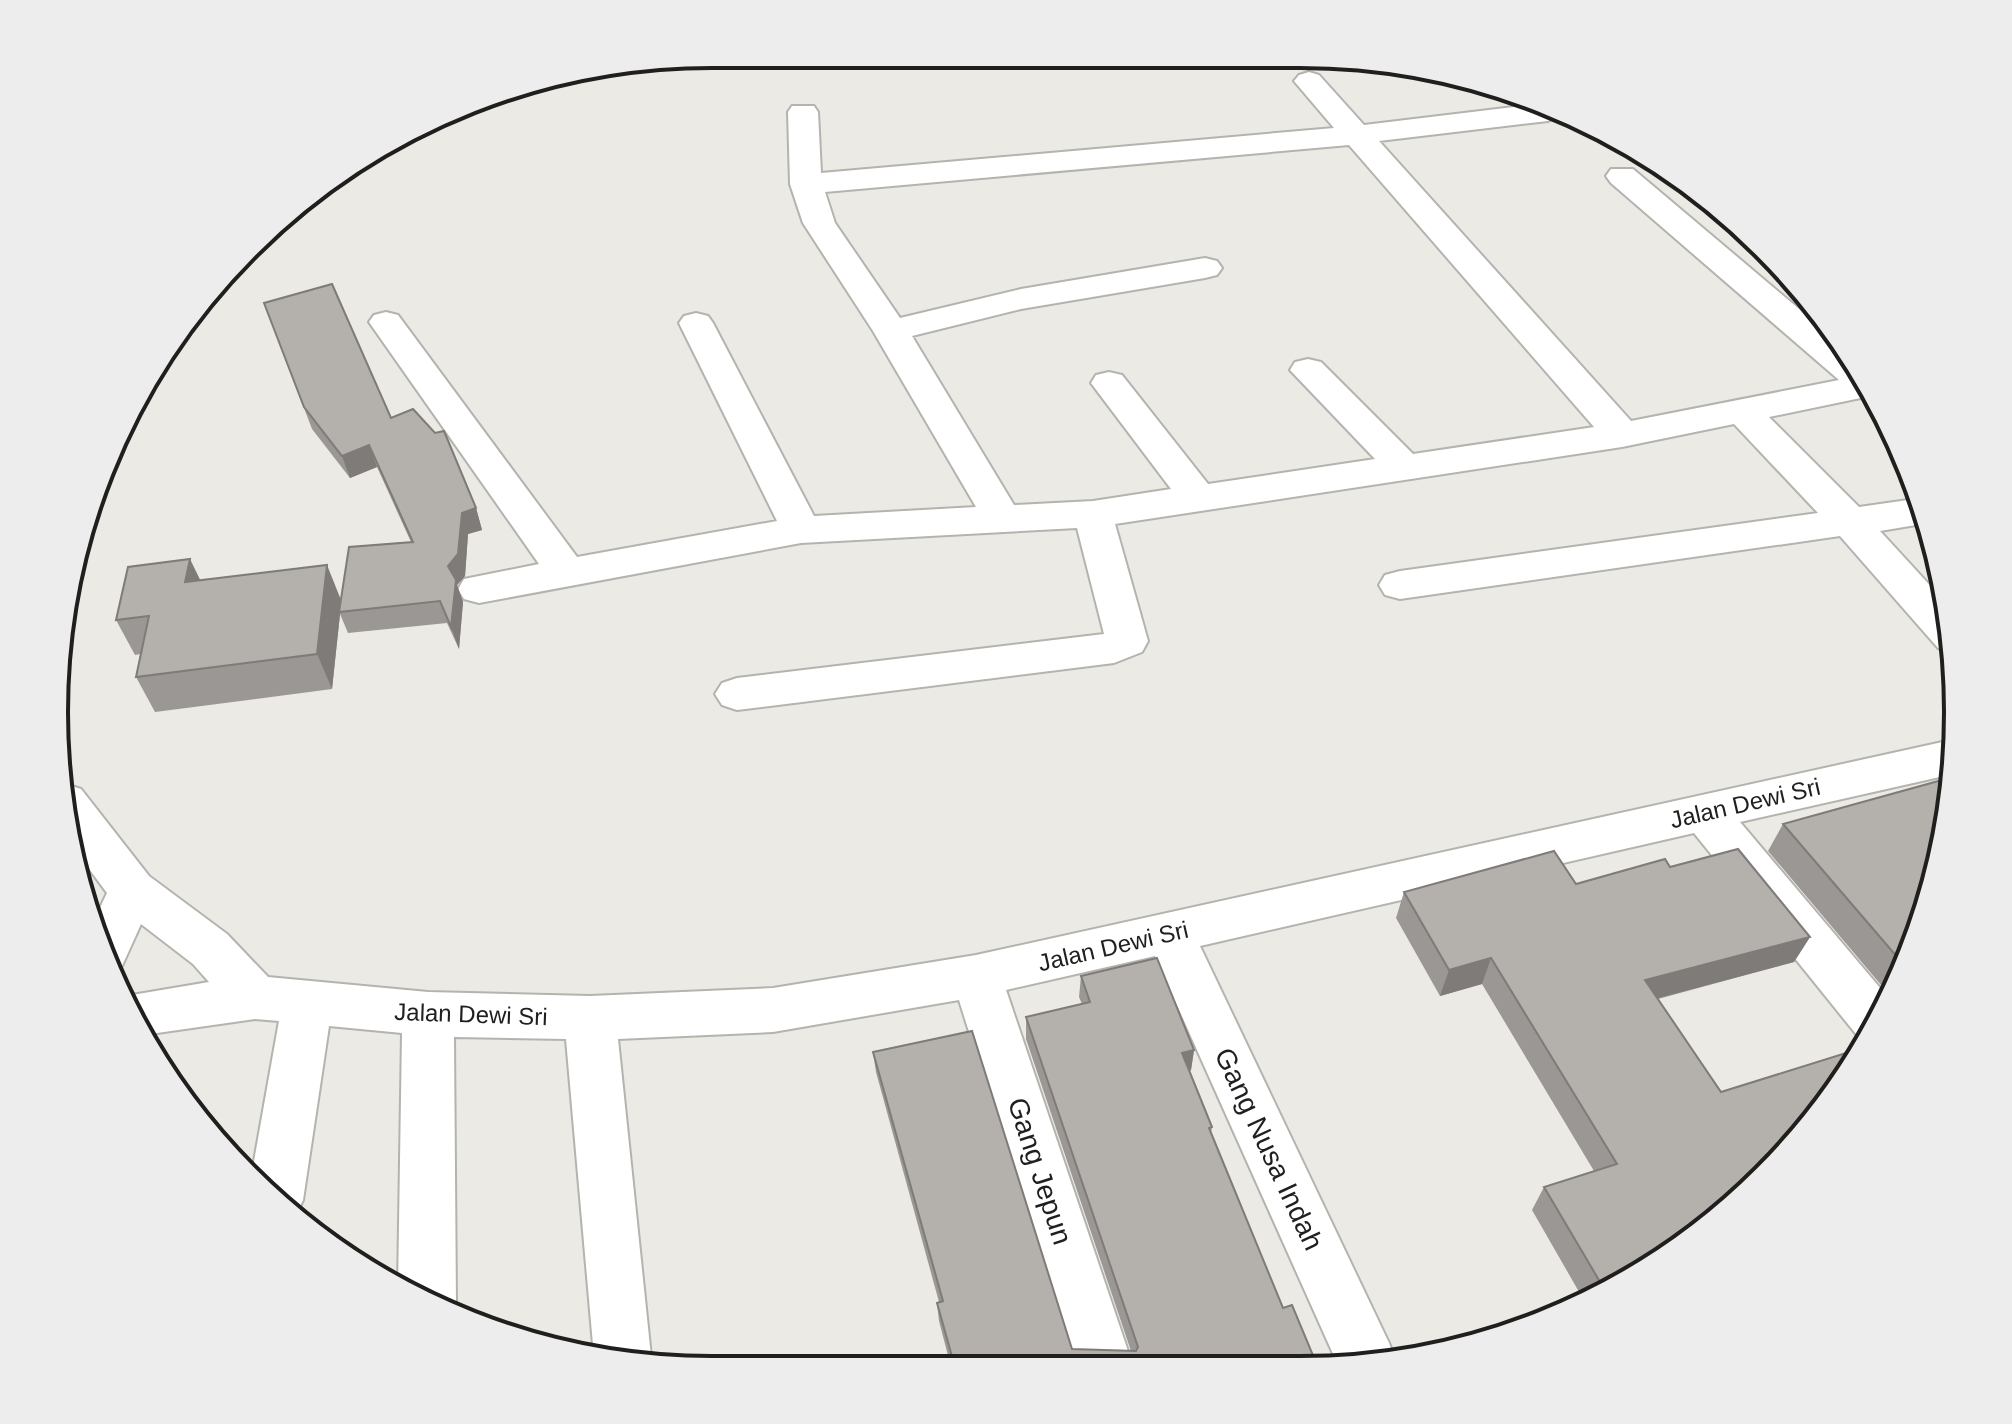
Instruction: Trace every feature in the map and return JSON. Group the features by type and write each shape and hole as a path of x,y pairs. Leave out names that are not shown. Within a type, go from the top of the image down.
{"street":[{"path":"1309,81 1622,435"},
{"path":"803,112 806,184 819,223 891,331 1003,519"},
{"path":"806,184 1357,135 1537,113"},
{"path":"1622,176 1838,359"},
{"path":"891,331 1021,299 1205,268"},
{"path":"386,322 566,571"},
{"path":"696,323 801,530"},
{"path":"1308,370 1404,467"},
{"path":"1109,383 1198,498"},
{"path":"479,589 801,530 1093,514 1622,435 1856,387"},
{"path":"1741,410 1851,523 1937,619"},
{"path":"1400,585 1912,513"},
{"path":"737,694 1114,648 1127,641 1093,514"},
{"name":"Jalan Dewi Sri","path":"143,1013 255,997 307,1005 428,1014 590,1018 773,1010 976,976 1942,759"},
{"path":"1704,812 1870,1013"},
{"path":"77,818 132,890 210,949 255,997"},
{"path":"110,939 132,890"},
{"name":"Gang Nusa Indah","path":"1169,933 1363,1353"},
{"name":"Gang Jepun","path":"976,976 1100,1356"},
{"path":"277,1187 307,1005"},
{"path":"427,1290 428,1014"},
{"path":"590,1018 623,1349"}],"building":[{"path":"332,284 391,418 413,409 435,433 444,431 476,508 462,513 458,554 448,566 456,580 451,627 440,601 339,612 349,547 413,542 369,445 342,456 304,407 264,303"},
{"path":"190,559 185,582 327,565 317,654 136,677 149,616 116,620 128,567"},
{"path":"1940,781 1932,838 1922,879 1896,956 1783,824"},
{"path":"1738,849 1810,937 1645,980 1721,1092 1846,1053 1784,1137 1725,1196 1658,1247 1600,1282 1544,1187 1617,1164 1491,958 1449,970 1404,892 1554,851 1576,884 1665,859 1670,867"},
{"path":"1157,958 1194,1050 1182,1053 1212,1127 1209,1128 1283,1308 1292,1305 1313,1356 952,1356 937,1303 943,1301 873,1052 972,1031 1072,1349 1136,1351 1138,1347 1026,1017 1090,1002 1081,976"}]}
